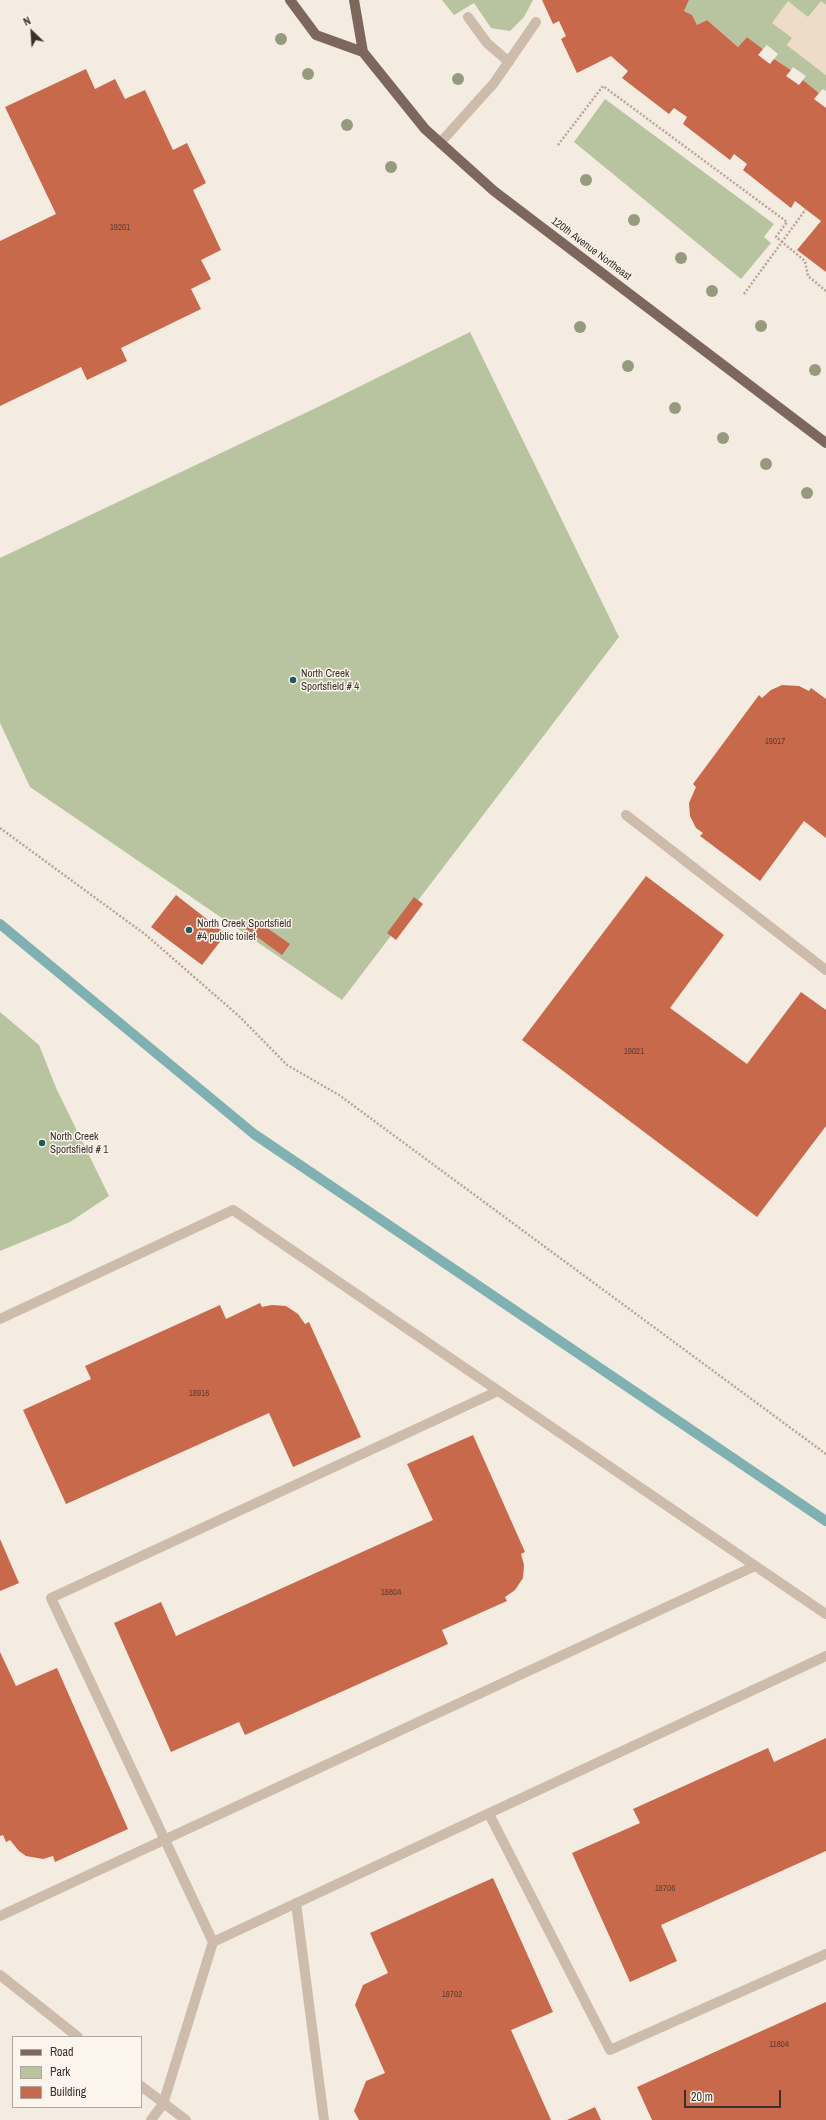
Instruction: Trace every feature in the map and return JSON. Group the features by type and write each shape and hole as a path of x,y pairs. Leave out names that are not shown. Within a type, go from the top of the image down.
{"main road":[{"path":"290,0 316,35 363,52"},
{"name":"120th Avenue Northeast","path":"354,0 363,52 425,129 494,191 826,443"}],"lane":[{"path":"468,17 487,43 509,62"},
{"path":"440,143 494,83 536,22"},
{"path":"626,815 826,970"},
{"path":"0,1319 233,1210 826,1614"},
{"path":"151,2120 163,2104 213,1942 51,1598 498,1391"},
{"path":"0,1916 755,1566"},
{"path":"213,1942 826,1656"},
{"path":"489,1814 610,2050 826,1954"},
{"path":"296,1903 324,2120"},
{"path":"0,1974 77,2036"},
{"path":"142,2087 186,2120"}],"path":[{"path":"558,145 603,86 787,222 776,237 806,261 808,276 826,291"},
{"path":"744,294 806,209"},
{"path":"0,828 146,935 240,1017 288,1065 339,1095 826,1454"}],"green space":[{"path":"442,0 533,0 524,17 510,31 491,28 474,3 454,15"},
{"path":"689,0 826,0 826,5 821,2 787,45 826,75 826,91 823,89 819,93 803,80 806,76 793,67 791,70 774,59 778,54 767,45 763,49 747,37 738,47 707,20 697,25 692,15 684,11"},
{"path":"605,99 774,224 764,237 771,243 741,279 574,142"},
{"name":"North Creek Sportsfield # 4","path":"470,332 619,637 342,1000 30,787 0,723 0,558 320,406"},
{"name":"North Creek Sportsfield # 1","path":"0,1012 39,1045 57,1090 109,1196 70,1222 0,1251"}],"shaded area":[{"path":"788,1 808,17 821,1 826,5 826,75 787,45 792,38 772,23"}],"building":[{"path":"542,0 689,0 684,11 692,15 697,25 707,20 738,47 747,37 763,49 758,55 770,64 774,59 791,70 786,76 799,85 803,80 819,93 814,99 826,108 826,272 797,250 821,221 795,201 791,208 743,170 747,164 734,154 730,160 683,124 687,117 674,108 669,114 622,78 628,71 611,56 577,73 561,39 566,36 559,21 553,24"},
{"path":"86,69 95,89 115,79 125,99 145,90 173,150 187,143 206,183 193,190 221,250 201,260 211,279 191,289 201,309 121,348 127,361 87,380 81,367 0,406 0,241 56,214 5,107"},
{"path":"782,685 799,686 809,691 811,688 826,699 826,838 804,821 760,881 700,836 703,833 696,828 690,816 689,803 696,787 693,784 759,695 762,698 771,690"},
{"path":"646,876 724,935 670,1008 747,1064 801,992 826,1010 826,1126 757,1217 522,1040"},
{"name":"North Creek Sportsfield #4 public toilet","path":"176,895 226,934 202,965 151,927"},
{"path":"414,897 423,904 396,940 387,933"},
{"path":"253,918 290,944 282,955 246,929"},
{"path":"260,1303 262,1307 272,1305 286,1306 298,1314 305,1324 309,1322 361,1437 293,1467 269,1413 66,1504 23,1410 91,1379 85,1366 220,1305 226,1319"},
{"path":"473,1435 525,1552 521,1554 524,1565 523,1578 515,1590 505,1597 507,1601 442,1630 448,1644 245,1735 239,1722 171,1752 114,1623 161,1602 176,1636 433,1520 407,1464"},
{"path":"0,1539 19,1583 0,1591"},
{"path":"0,1652 16,1686 57,1668 128,1829 55,1862 53,1856 43,1859 26,1856 19,1851 10,1840 6,1842 3,1835 0,1836"},
{"path":"826,1738 826,1851 661,1925 677,1961 630,1982 572,1853 640,1823 633,1809 768,1748 774,1762"},
{"path":"493,1878 553,2012 511,2030 551,2120 359,2120 354,2111 366,2081 385,2073 355,2005 363,1985 388,1973 370,1933"},
{"path":"826,2002 826,2120 652,2120 637,2087"},
{"path":"595,2107 601,2120 567,2120"}],"waterway":[{"path":"0,924 254,1134 826,1521"}],"place":[{"name":"North Creek Sportsfield # 4","path":"293,680"},
{"name":"North Creek Sportsfield #4 public toilet","path":"189,930"},
{"name":"North Creek Sportsfield # 1","path":"42,1143"}]}
